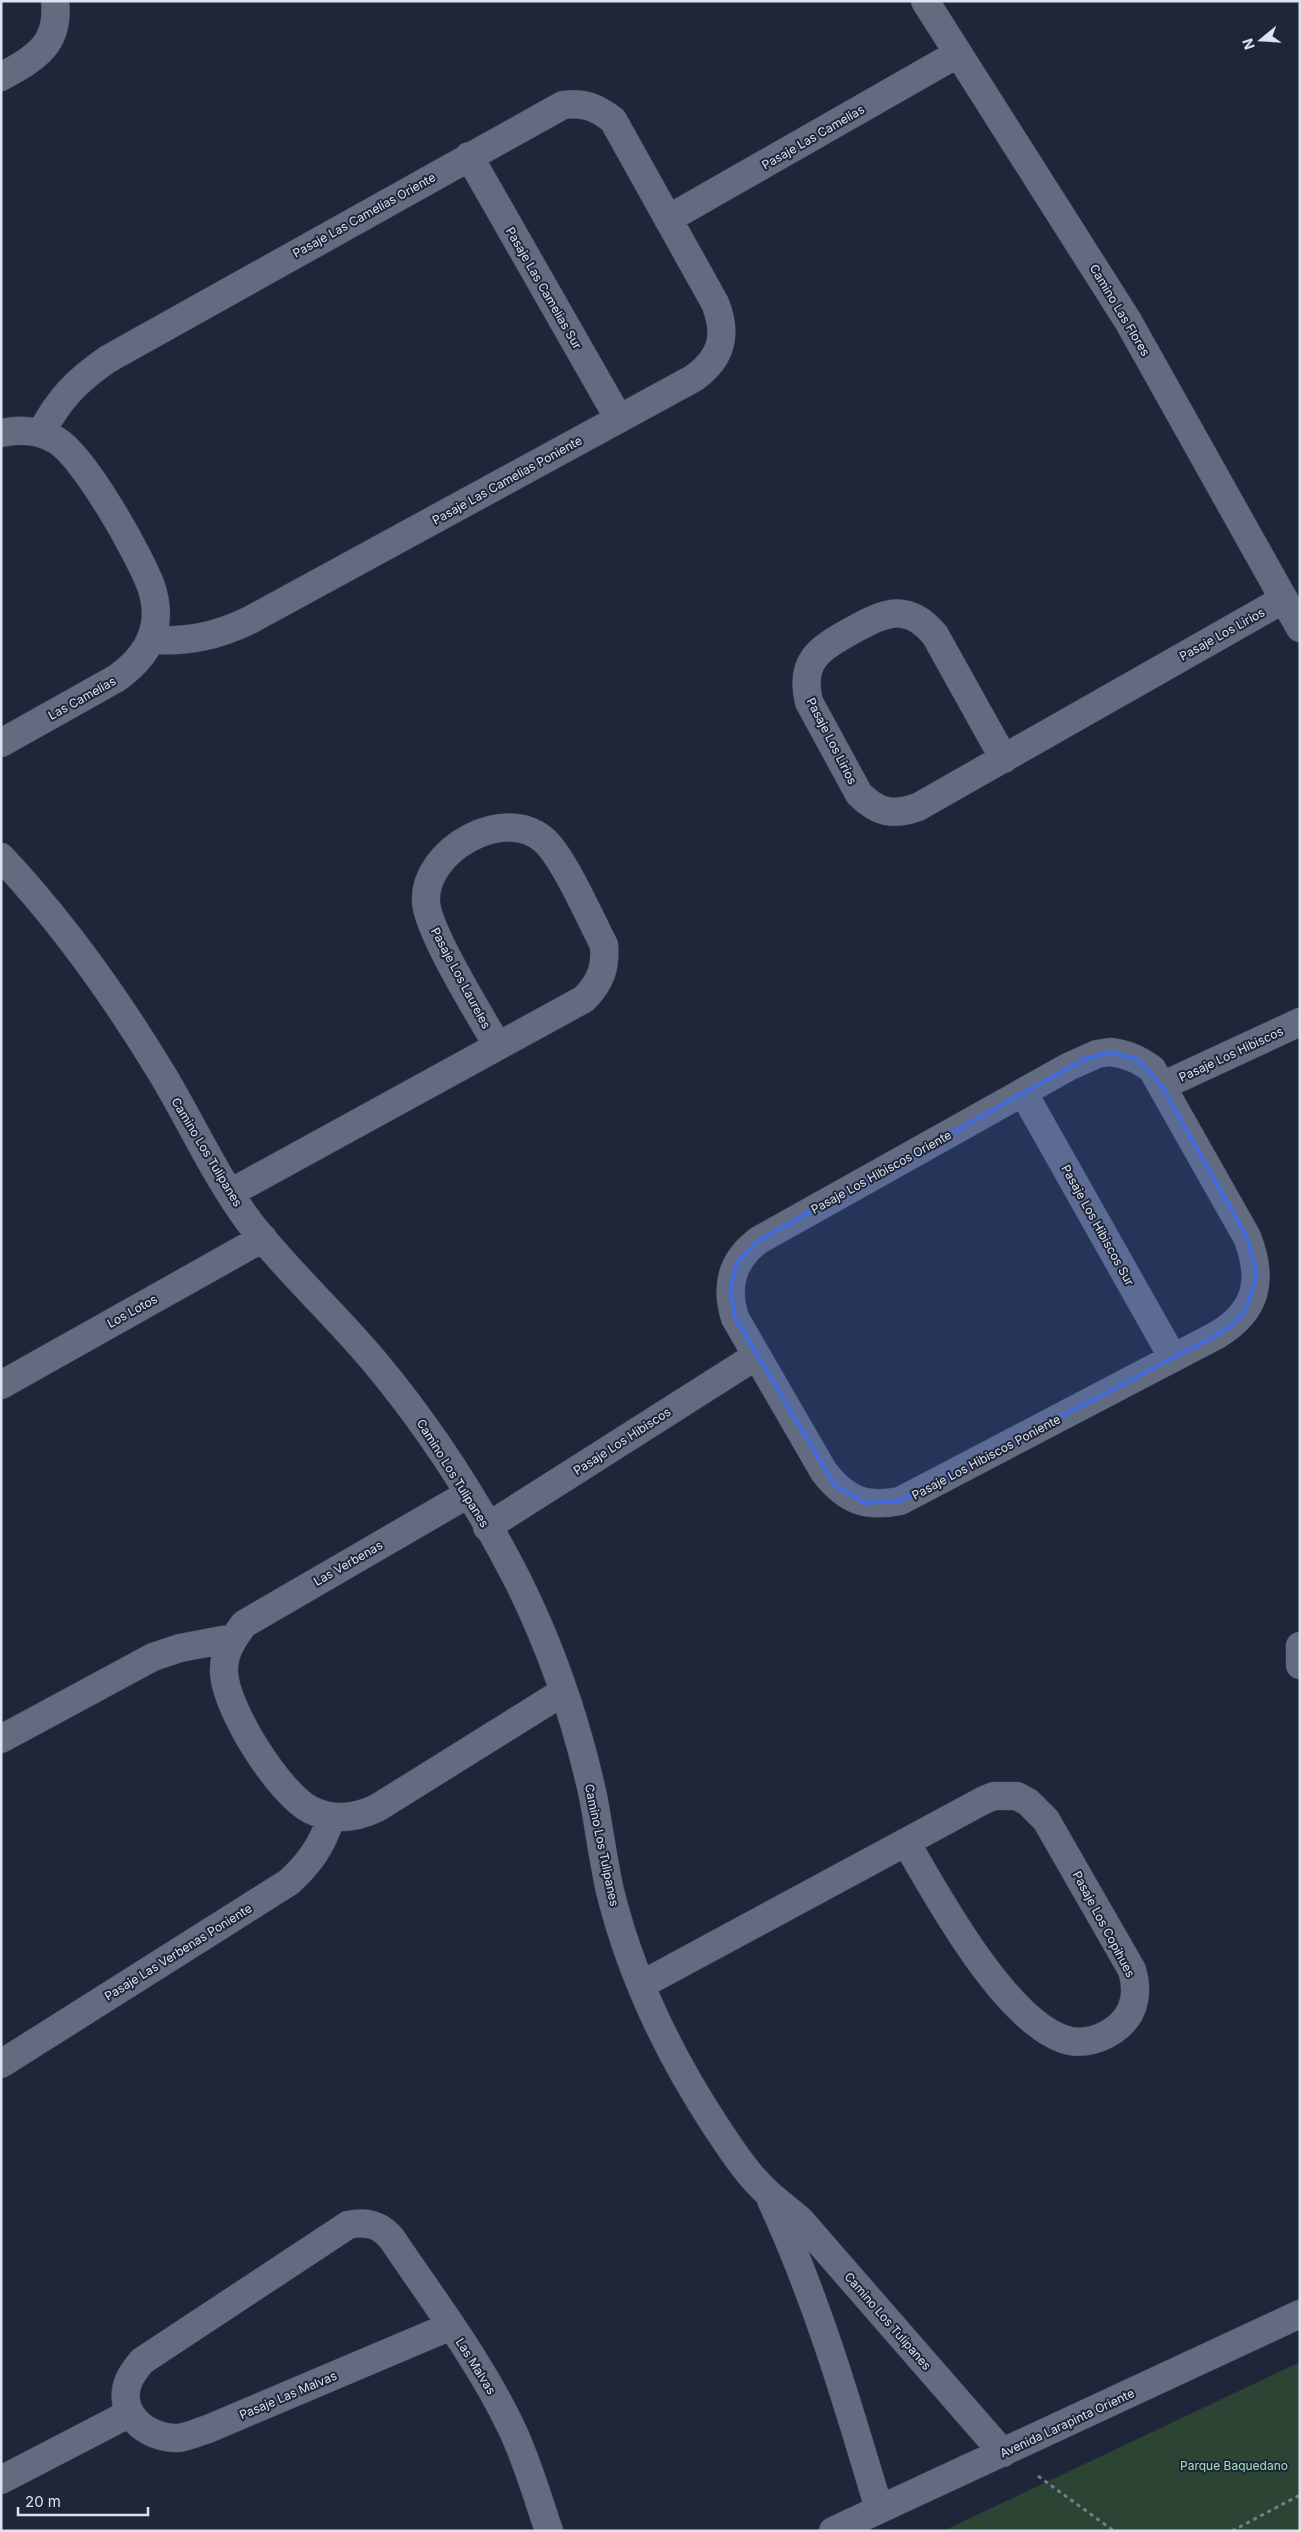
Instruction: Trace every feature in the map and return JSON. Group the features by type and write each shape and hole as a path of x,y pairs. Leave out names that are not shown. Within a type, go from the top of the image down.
{"street":[{"path":"1,77 30,61 41,52 49,41 54,28 55,1"},
{"name":"Camino Las Flores","path":"925,1 1128,321 1300,628"},
{"name":"Pasaje Las Camelias","path":"668,219 957,54"},
{"name":"Pasaje Las Camelias Oriente","path":"41,433 64,396 85,375 108,359 469,156 563,106 577,103 592,106 613,120 668,219"},
{"name":"Pasaje Las Camelias Sur","path":"469,156 618,419"},
{"name":"Pasaje Las Camelias Poniente","path":"151,640 180,641 230,630 694,378 705,370 720,348 723,334 722,319 668,219"},
{"path":"1,433 20,430 41,433 57,440 71,452 101,495 137,556 151,587 155,604 155,623 151,640"},
{"name":"Pasaje Los Lirios","path":"1004,759 935,635 925,623 910,615 886,614 874,619 823,647 812,659 806,674 809,702 859,794 870,805 884,811 902,813 918,808 1004,759 1284,599"},
{"name":"Las Camelias","path":"1,743 117,678 131,668 142,656 151,640"},
{"name":"Pasaje Los Laureles","path":"230,1193 497,1045 584,1000 595,988 603,974 604,945 556,854 545,841 530,832 519,828 506,827 480,834 452,849 439,861 426,887 426,904 445,951 497,1045"},
{"name":"Camino Los Tulipanes","path":"1,857 46,908 92,967 139,1037 230,1193 289,1271 371,1358 406,1400 443,1452 488,1527 526,1599 554,1664 576,1730 591,1790 611,1892 641,1985 665,2040 692,2089 723,2137 768,2194 801,2221 1004,2453"},
{"name":"Pasaje Los Hibiscos","path":"1162,1086 1300,1022"},
{"name":"Pasaje Los Hibiscos Oriente","path":"756,1356 736,1318 730,1290 731,1277 737,1262 746,1249 1023,1092 1096,1054 1123,1053 1138,1059 1152,1069 1162,1086"},
{"name":"Pasaje Los Hibiscos Poniente","path":"756,1356 824,1472 835,1486 849,1497 864,1503 882,1505 900,1502 1233,1325 1246,1310 1254,1292 1257,1274 1254,1255 1247,1237 1162,1086"},
{"name":"Pasaje Los Hibiscos Sur","path":"1023,1092 1173,1358"},
{"name":"Los Lotos","path":"1,1385 263,1238"},
{"name":"Pasaje Los Hibiscos","path":"488,1527 756,1356"},
{"name":"Las Verbenas","path":"233,1638 244,1624 258,1615 468,1494"},
{"path":"1,1739 153,1657 180,1648 233,1638"},
{"path":"233,1638 226,1654 224,1670 225,1687 251,1740 266,1763 295,1799 312,1810 331,1817 363,1815 377,1808 563,1692"},
{"path":"1300,1646 1300,1665"},
{"name":"Pasaje Los Copihues","path":"641,1985 906,1842 994,1796 1017,1796 1028,1802 1046,1820 1132,1970 1135,1994 1128,2016 1110,2032 1096,2039 1081,2042 1064,2039 1034,2022 979,1961 906,1842"},
{"name":"Pasaje Las Verbenas Poniente","path":"1,2064 289,1882 315,1854 325,1836 331,1817"},
{"name":"Camino Los Tulipanes","path":"768,2194 795,2252 818,2315 880,2510"},
{"name":"Las Malvas","path":"130,2413 126,2392 129,2381 142,2360 339,2231 348,2226 368,2223 386,2232 392,2239 488,2385 511,2427 529,2470 548,2531"},
{"name":"Avenida Larapinta Oriente","path":"832,2531 1004,2453 1300,2314"},
{"name":"Pasaje Las Malvas","path":"130,2413 144,2430 156,2436 180,2438 451,2326"},
{"path":"1,2480 130,2413"}],"path":[{"path":"1004,2453 1114,2531"},
{"path":"1232,2531 1300,2495"}],"highlighted area":[{"path":"1110,1052 1138,1059 1162,1086 1247,1237 1257,1274 1246,1310 1233,1325 1217,1335 900,1501 865,1503 835,1486 735,1318 730,1290 737,1262 759,1240 1084,1059"}],"green space":[{"name":"Parque Baquedano","path":"1300,2362 1300,2531 943,2531"}]}
